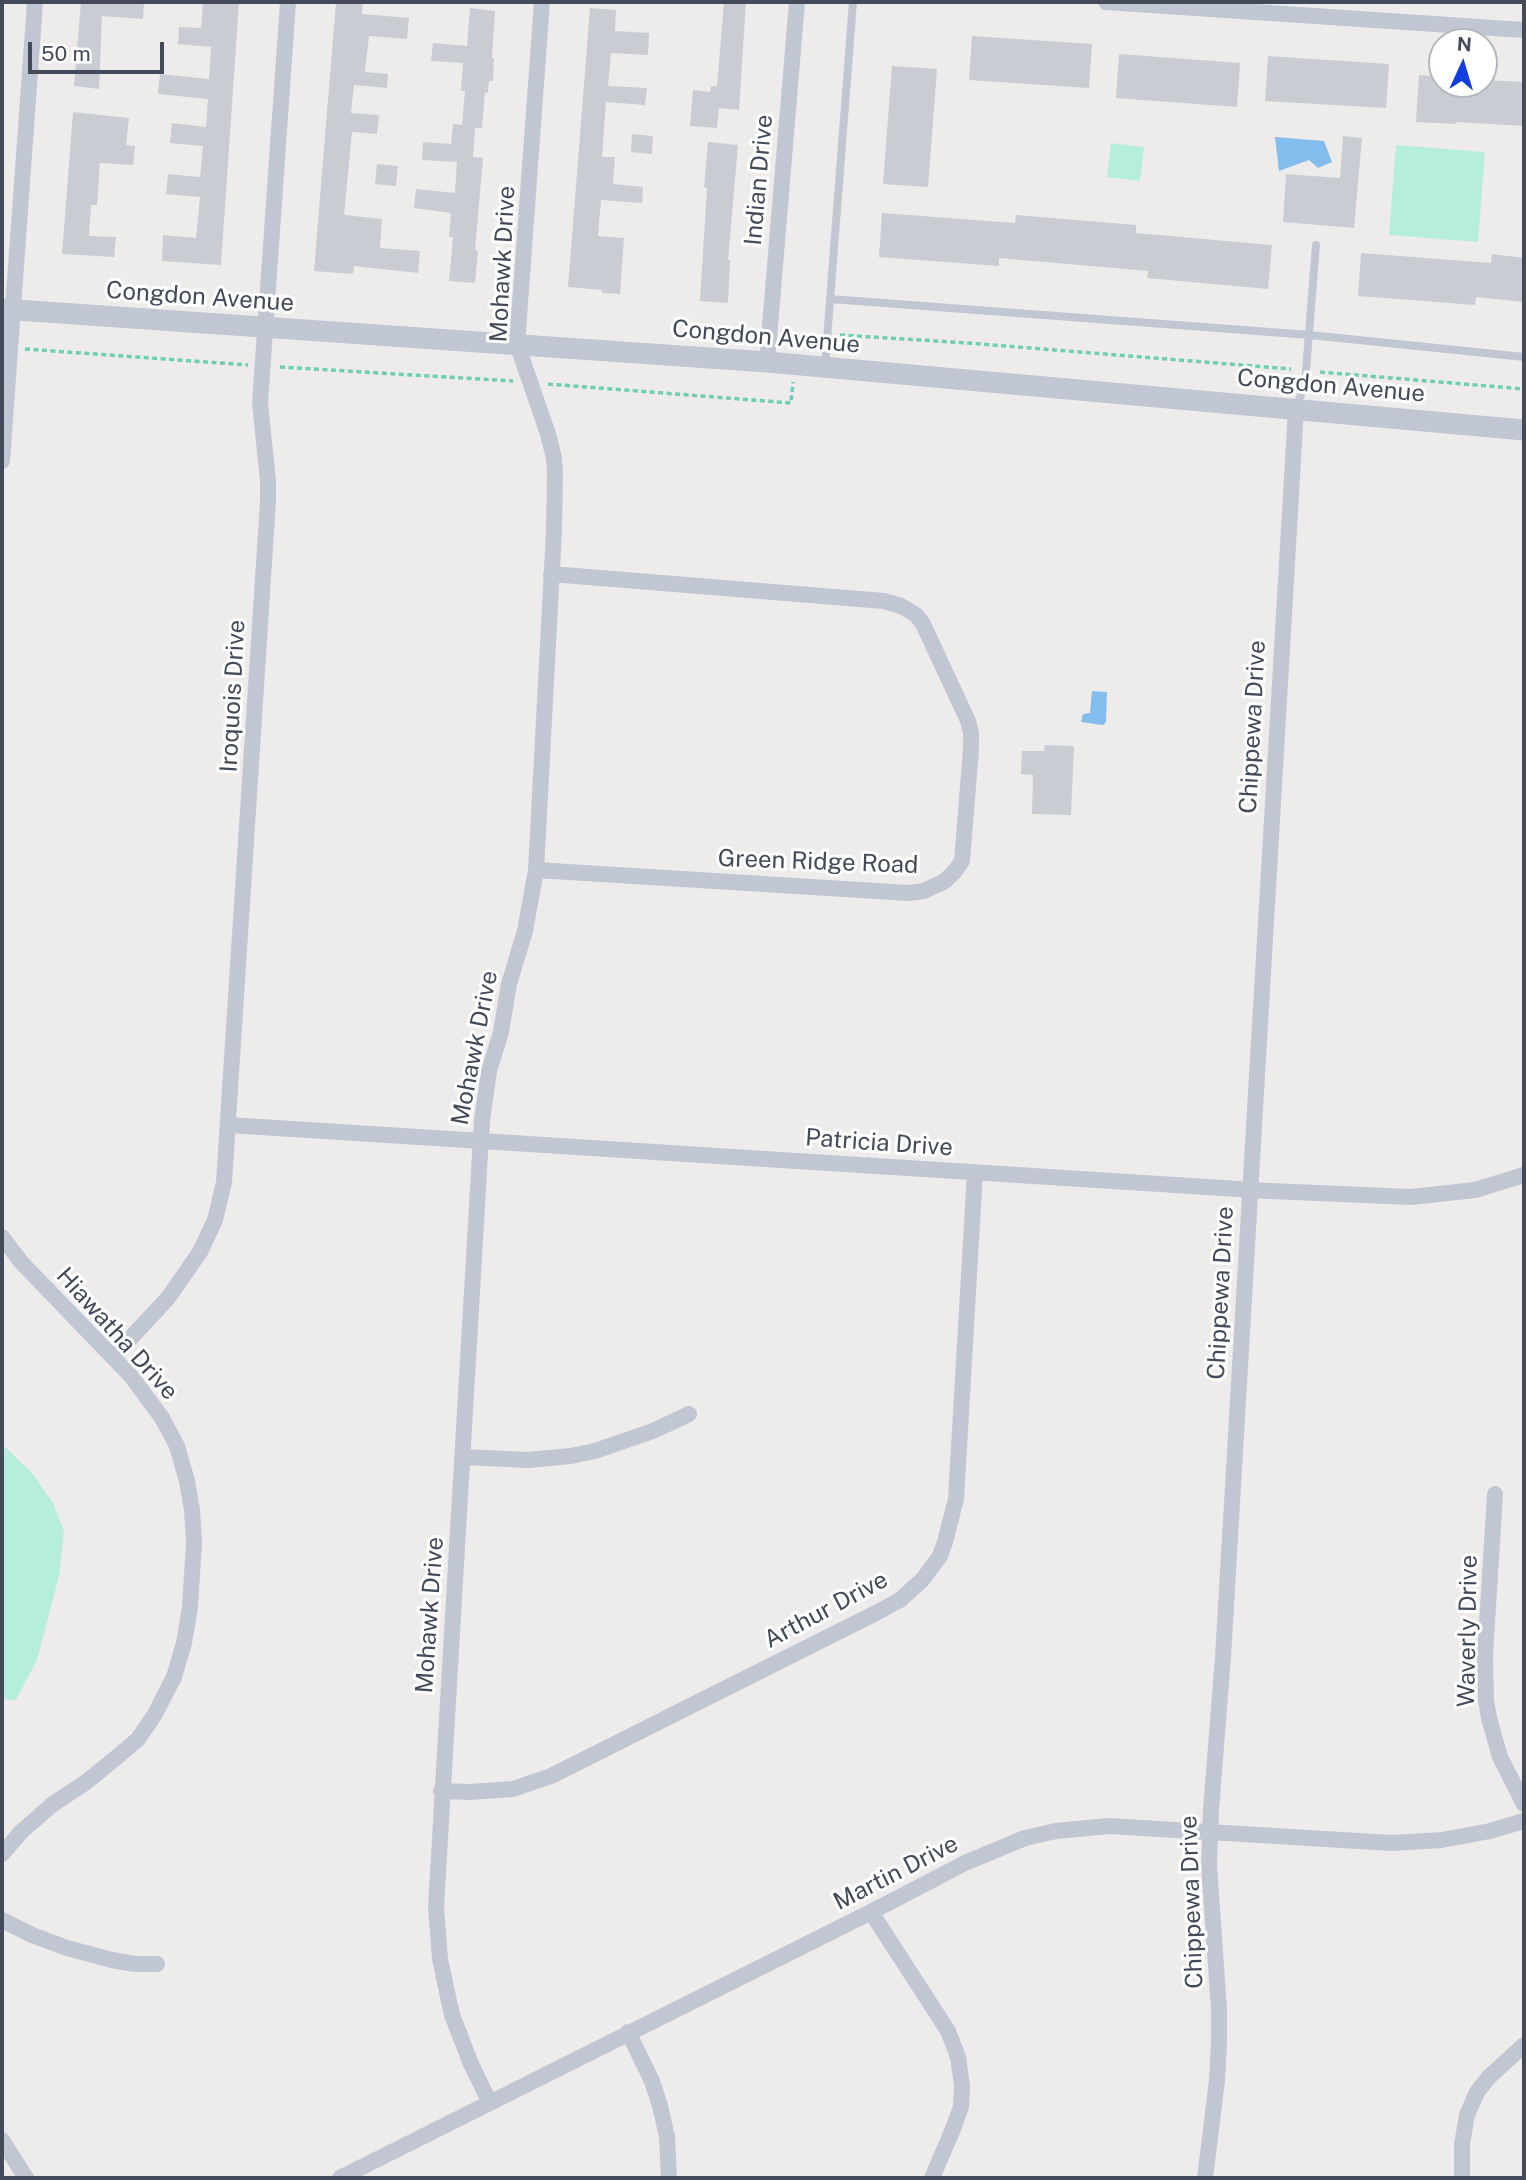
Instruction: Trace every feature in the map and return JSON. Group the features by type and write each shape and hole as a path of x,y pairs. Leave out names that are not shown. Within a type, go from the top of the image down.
{"street":[{"path":"2,461 7,310 35,2"},
{"name":"Iroquois Drive","path":"113,1357 168,1298 200,1252 215,1220 222,1192 229,1125 268,501 260,402 288,2"},
{"name":"Mohawk Drive","path":"490,2103 452,2015 442,1973 436,1922 441,1791 480,1141 489,1071 509,984 525,930 536,870 555,508 554,458 517,344 542,2"},
{"name":"Indian Drive","path":"767,362 797,2"},
{"path":"1106,2 1524,30"},
{"name":"Congdon Avenue","path":"7,310 767,362 1524,430"},
{"name":"Chippewa Drive","path":"1205,2178 1220,2030 1210,1907 1210,1833 1224,1643 1296,409"},
{"name":"Green Ridge Road","path":"536,870 909,893 924,891 945,881 962,861 971,749 968,722 923,624 916,615 901,606 884,601 551,574"},
{"name":"Patricia Drive","path":"229,1125 1411,1198 1475,1191 1524,1175"},
{"name":"Arthur Drive","path":"441,1791 513,1789 551,1776 874,1614 900,1600 923,1579 940,1556 950,1530 956,1499 975,1172"},
{"name":"Hiawatha Drive","path":"2,1237 21,1262 113,1357 162,1418 174,1440 187,1481 194,1542 190,1607 184,1643 177,1670 167,1692 138,1738 85,1783 42,1813 2,1853"},
{"path":"463,1457 537,1460 571,1456 644,1434 689,1414"},
{"name":"Waverly Drive","path":"1495,1494 1485,1655 1486,1700 1500,1757 1524,1804"},
{"name":"Martin Drive","path":"340,2178 964,1863 1025,1838 1056,1830 1110,1826 1392,1843 1441,1840 1490,1831 1524,1821"},
{"path":"871,1912 948,2031 958,2057 962,2085 961,2107 932,2178"},
{"path":"2,1920 67,1948 123,1962 157,1964"},
{"path":"628,2032 657,2097 667,2137 669,2178"},
{"path":"1462,2178 1462,2144 1467,2115 1477,2092 1489,2077 1524,2045"},
{"path":"2,2140 26,2178"}],"lane":[{"path":"825,367 853,2"},
{"path":"1296,409 1305,383 1315,245"},
{"path":"830,299 1310,335 1524,356"}],"path":[{"path":"796,331 796,349"},
{"path":"840,335 1291,369"},
{"path":"27,349 246,364"},
{"path":"275,366 508,382"},
{"path":"1320,372 1524,389"},
{"path":"548,384 791,402 793,384"}],"green space":[{"path":"1111,143 1144,147 1140,181 1107,177"},
{"path":"1396,145 1485,152 1478,242 1389,235"},
{"path":"2,1444 33,1474 53,1503 64,1531 59,1576 37,1660 16,1700 2,1699"}],"water":[{"path":"1275,137 1324,141 1332,162 1318,168 1309,160 1279,171"},
{"path":"1092,691 1107,692 1106,722 1103,725 1081,722 1083,714 1090,713"}],"building":[{"path":"81,2 144,4 143,19 102,16 99,89 74,86"},
{"path":"203,2 239,2 221,265 162,261 163,235 196,238 200,197 166,194 168,174 200,177 203,146 170,143 172,123 206,127 208,99 158,94 160,74 209,79 211,47 178,44 179,27 201,28"},
{"path":"336,2 363,2 362,14 409,18 407,39 369,36 365,72 388,74 387,88 354,85 351,113 379,115 377,134 352,132 344,215 382,219 380,248 420,251 418,273 354,266 353,274 314,271"},
{"path":"724,2 746,2 739,110 719,108 717,128 690,126 693,90 710,92 711,86 717,86"},
{"path":"470,8 495,11 493,81 489,81 488,93 485,92 482,128 475,128 473,157 483,158 475,250 478,251 475,283 449,281 453,237 449,237 451,213 414,208 416,189 455,193 457,162 422,160 423,142 451,144 453,124 462,125 465,91 461,91 463,63 431,61 433,43 467,46"},
{"path":"590,8 616,10 615,31 649,33 648,55 611,53 608,86 647,88 645,105 606,102 602,157 615,157 613,184 643,187 642,203 601,200 598,236 624,238 620,294 568,287"},
{"path":"972,36 1092,44 1089,88 969,80"},
{"path":"1119,54 1240,63 1237,107 1116,98"},
{"path":"1268,56 1389,64 1386,108 1265,101"},
{"path":"892,66 937,69 928,187 883,184"},
{"path":"1419,75 1428,76 1428,98 1498,98 1498,81 1524,82 1524,126 1416,122"},
{"path":"73,112 129,118 126,145 135,146 133,165 100,163 97,205 91,205 89,236 116,237 114,257 62,254"},
{"path":"632,134 653,136 652,154 631,152"},
{"path":"1343,136 1362,138 1354,228 1283,222 1286,174 1340,178"},
{"path":"708,142 738,145 728,260 728,303 700,301"},
{"path":"377,164 398,166 396,186 375,184"},
{"path":"882,213 1015,223 1016,215 1136,225 1136,233 1272,245 1268,289 1147,278 1148,271 999,258 999,266 879,257"},
{"path":"1361,253 1491,263 1492,254 1524,258 1524,302 1476,297 1475,305 1358,296"},
{"path":"1045,745 1074,746 1071,815 1032,814 1033,775 1021,774 1022,751 1044,751"}]}
